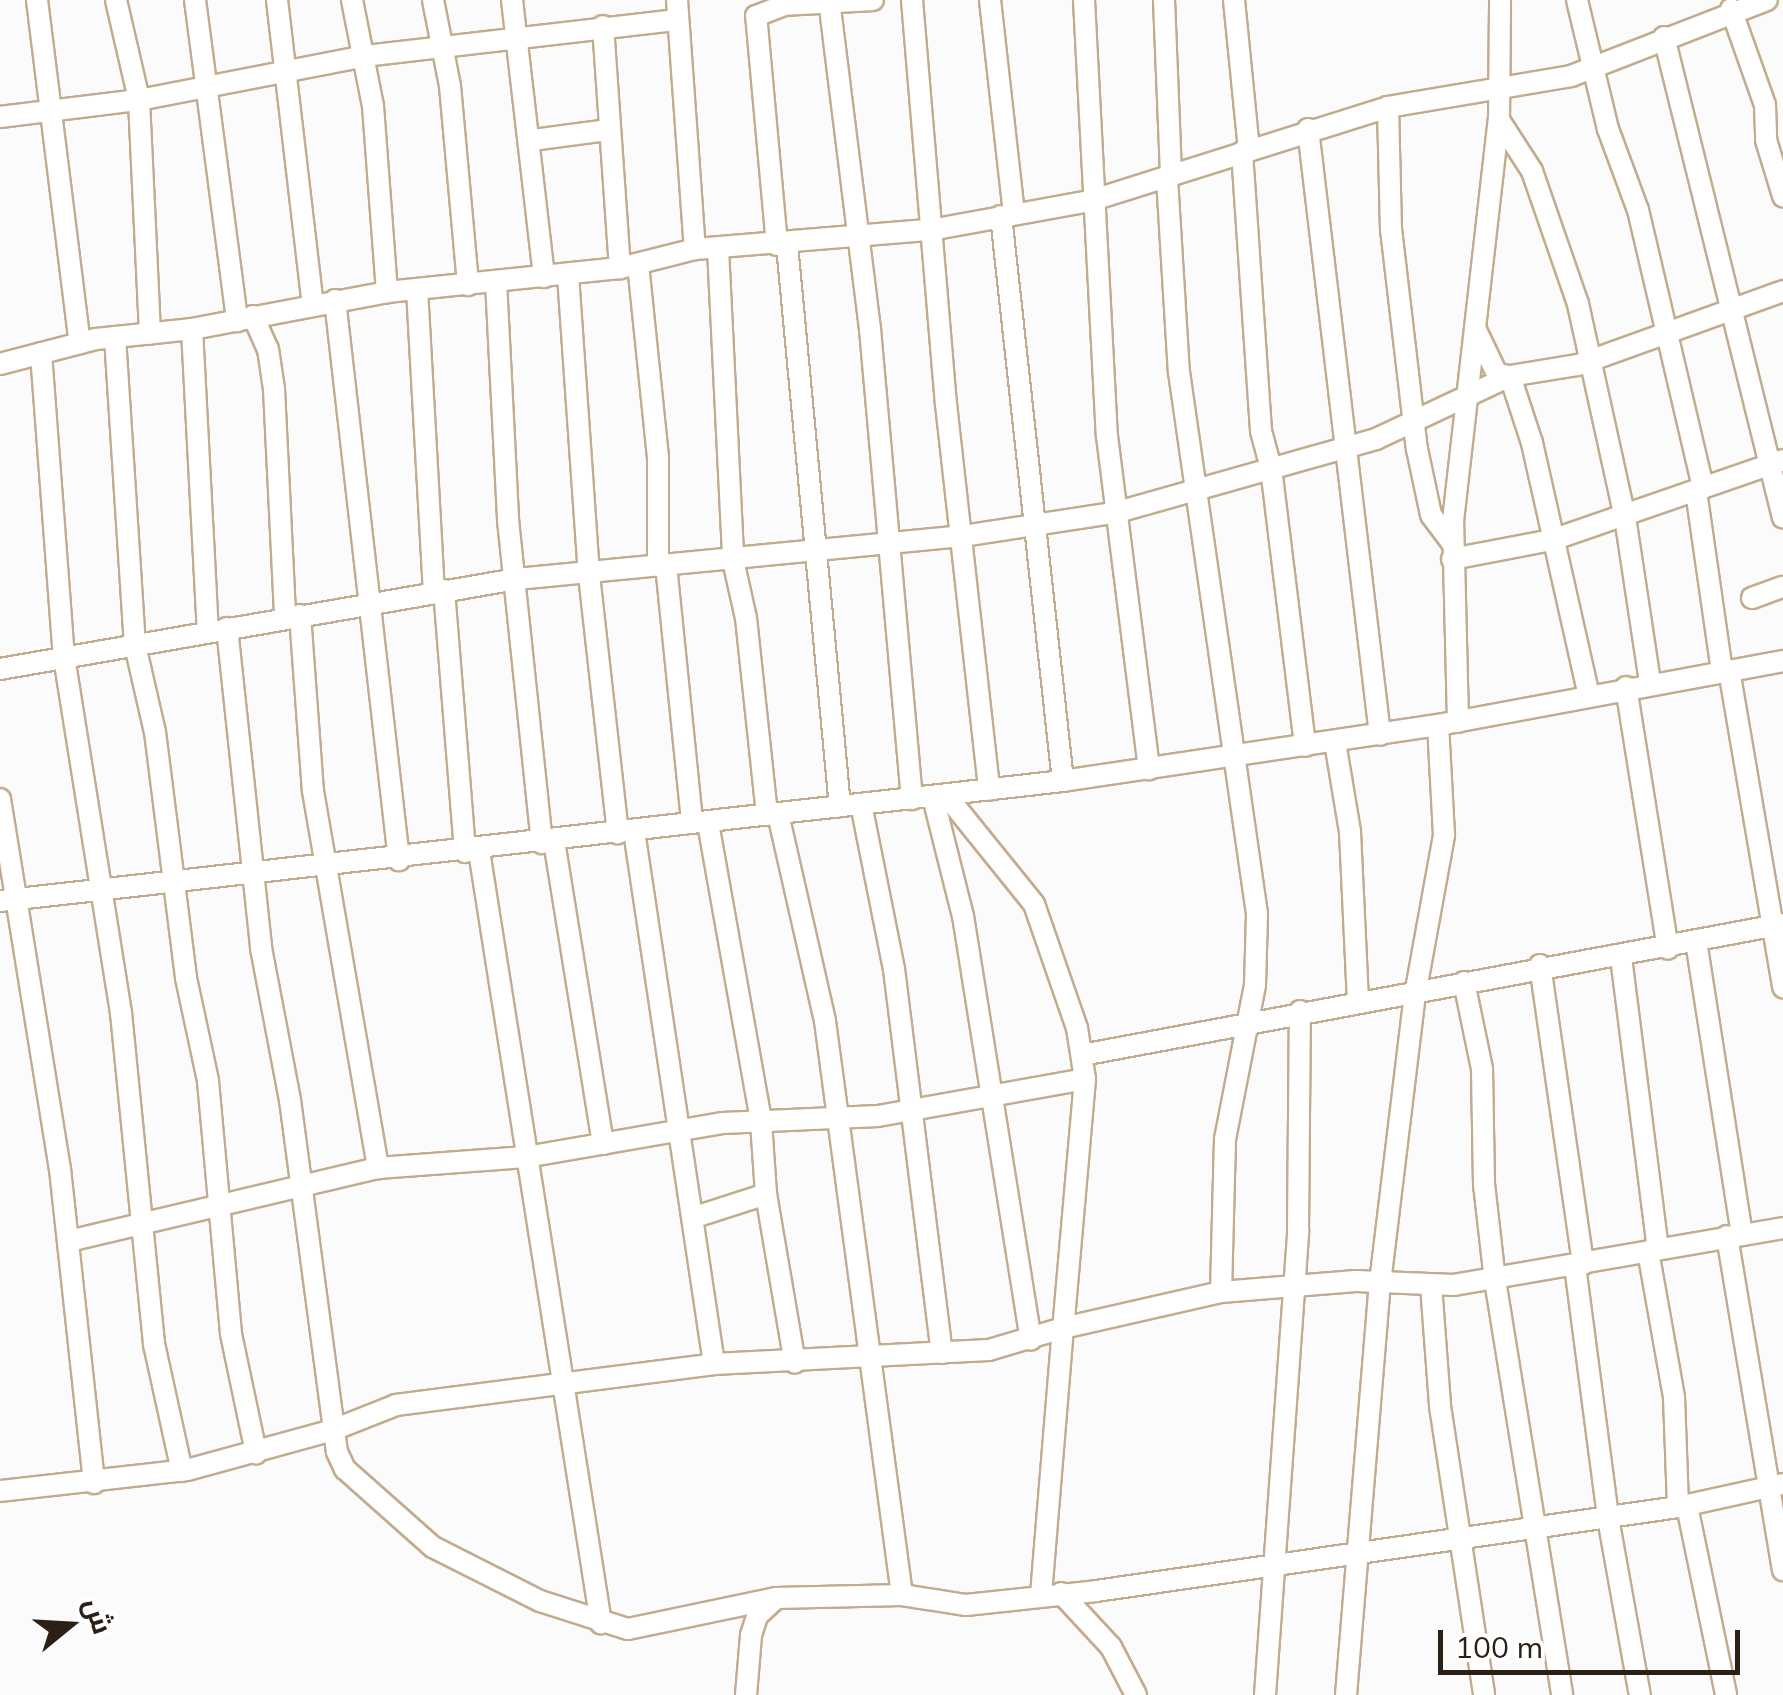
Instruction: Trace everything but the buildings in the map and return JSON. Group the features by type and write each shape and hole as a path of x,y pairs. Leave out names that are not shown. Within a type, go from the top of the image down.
{"street":[{"path":"37,0 54,108 80,343"},
{"path":"116,0 139,100 150,334"},
{"path":"195,0 245,319 268,349 292,616 325,868 378,1168"},
{"path":"277,0 313,304"},
{"path":"352,0 365,56 387,292"},
{"path":"432,0 442,49 468,284"},
{"path":"512,0 532,140 544,277"},
{"path":"872,0 767,4 754,23 782,245 813,551 851,806 914,1111 942,1353"},
{"path":"912,0 936,228 946,404 989,790"},
{"path":"990,0 1034,525 1063,782"},
{"path":"1084,0 1090,201 1118,512 1149,769"},
{"path":"1164,0 1179,372 1230,758 1258,914 1247,1020 1225,1139 1221,1292"},
{"path":"1234,0 1261,431 1271,468 1304,746"},
{"path":"1346,1695 1362,1553 1380,1283 1415,994 1444,836 1452,551 1502,89 1500,0"},
{"path":"1577,0 1591,68 1638,210 1699,489 1726,670 1779,925 1783,986"},
{"path":"1690,0 1694,23"},
{"path":"0,364 80,343 192,329 387,292 568,275 629,266 695,249 782,245 936,228 1090,201 1308,129 1388,107 1502,89 1591,68 1694,23 1767,0"},
{"path":"829,1 857,237 886,544 930,797 995,1096 1031,1340"},
{"path":"1731,9 1774,102 1766,140 1783,196"},
{"path":"0,117 139,100 365,56 519,40 678,10 695,249"},
{"path":"603,26 608,130 658,458 662,566 700,822 761,1122 766,1194 796,1363"},
{"path":"1664,37 1777,462 1783,517"},
{"path":"1388,107 1391,229 1414,423 1431,515 1452,551"},
{"path":"1499,120 1523,151 1543,200 1590,357 1625,516 1650,683"},
{"path":"1308,129 1324,302 1349,446 1380,735"},
{"path":"532,140 608,130"},
{"path":"718,248 732,560 746,618 772,815 815,965 902,1594"},
{"path":"568,275 589,575 626,832 695,1217 714,1364"},
{"path":"496,280 516,579 548,842 603,1144"},
{"path":"418,289 439,590 472,852 602,1622"},
{"path":"1475,328 1497,374 1554,371 1783,291"},
{"path":"336,300 367,605 399,860"},
{"path":"192,329 218,630 333,1430 345,1470 433,1547 540,1602 602,1622 646,1626 776,1598 902,1594 966,1605 1683,1507 1777,1485"},
{"path":"114,337 136,645 155,732 221,1206 230,1334 256,1454"},
{"path":"41,353 64,657 83,749 159,1376 182,1471"},
{"path":"0,669 516,579 589,575 962,536 1118,512 1349,446 1468,400 1510,376"},
{"path":"1510,376 1556,539 1588,695"},
{"path":"1452,551 1556,539 1777,462"},
{"path":"1752,598 1783,588"},
{"path":"9,900 252,877 1063,782 1448,724 1626,687 1783,661"},
{"path":"1626,687 1668,949"},
{"path":"1335,742 1352,849 1358,1001"},
{"path":"930,797 998,852 1046,925 1082,1055 1085,1079 1064,1328 1051,1594"},
{"path":"0,799 9,900 69,1241 94,1483"},
{"path":"1082,1055 1247,1020 1415,994 1540,965 1668,949 1779,925"},
{"path":"1696,941 1735,1235 1777,1485 1783,1570"},
{"path":"1620,957 1674,1397 1683,1507 1726,1695"},
{"path":"1540,965 1608,1518 1640,1695"},
{"path":"1464,982 1482,1070 1484,1184 1495,1280 1562,1695"},
{"path":"1265,1695 1301,1169 1300,1011"},
{"path":"69,1241 378,1168 526,1157 680,1128 914,1111 1085,1079"},
{"path":"695,1217 766,1194"},
{"path":"0,1491 182,1471 256,1454 396,1405 563,1380 714,1364 942,1353 1031,1340 1064,1328 1221,1292 1292,1284 1431,1286 1495,1280 1783,1228"},
{"path":"1431,1286 1457,1539 1484,1695"},
{"path":"1051,1594 1111,1646 1136,1695"},
{"path":"746,1695 743,1672 757,1616 776,1598"}]}
